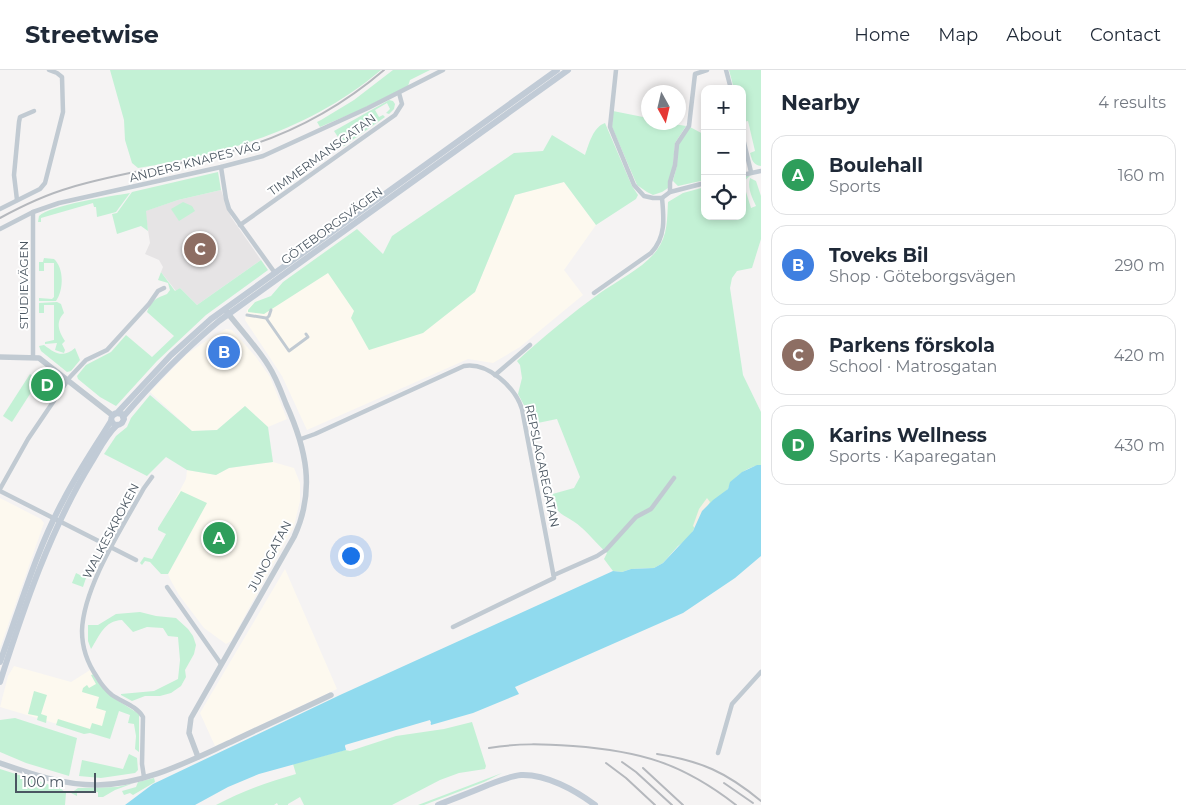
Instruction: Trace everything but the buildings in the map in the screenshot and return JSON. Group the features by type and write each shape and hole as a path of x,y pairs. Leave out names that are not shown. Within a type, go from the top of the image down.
{"main road":[{"name":"GÖTEBORGSVÄGEN","path":"227,312 274,273 557,70"},
{"name":"GÖTEBORGSVÄGEN","path":"0,662 41,549 83,465 116,418 171,355 190,336 227,312 568,70"},
{"name":"GÖTEBORGSVÄGEN","path":"0,682 57,520"},
{"path":"438,805 520,775 534,776 551,781 573,791 595,805"}],"street":[{"path":"0,209 44,186 62,112 62,77 57,72 49,70"},
{"name":"ANDERS KNAPES VÄG","path":"0,229 33,212 71,200 263,156 399,93 443,70"},
{"path":"616,70 610,127 634,185 644,196 662,198 670,192 701,184"},
{"path":"670,192 677,144 689,126 695,74 707,70"},
{"path":"726,70 730,85"},
{"name":"TIMMERMANSGATAN","path":"240,225 395,115 402,104 399,93"},
{"path":"17,200 14,175 19,122 20,117 24,114 34,111"},
{"path":"746,151 751,172"},
{"path":"221,167 227,204 274,273"},
{"path":"746,173 761,171"},
{"path":"594,293 646,256 658,244 663,232 662,198"},
{"name":"STUDIEVÄGEN","path":"33,212 33,357"},
{"path":"136,560 0,490 28,439 68,380 86,360 109,348 158,291 164,288"},
{"path":"266,318 270,316 271,310"},
{"name":"JUNOGATAN","path":"198,757 190,733 191,718 294,537 301,518 306,490 301,438 268,366 227,312"},
{"path":"247,315 266,318 289,351 308,337 306,334"},
{"path":"495,375 530,345"},
{"path":"0,357 33,357 43,361 116,418"},
{"name":"REPSLAGAREGATAN","path":"301,438 315,434 461,367 479,366 486,368 514,394 522,409 554,575"},
{"name":"WALKESKROKEN","path":"144,777 142,764 143,720 138,711 114,696 99,680 87,658 83,639 84,619 90,595 112,547 152,477"},
{"path":"453,628 552,580 554,575 597,556 606,550 636,517 651,509 674,478"},
{"path":"167,587 221,664"},
{"path":"718,753 732,704 761,672"},
{"path":"0,763 57,781 74,784 105,785 144,777 198,757 331,695"}],"shaded area":[{"path":"564,182 596,225 564,270 583,295 520,347 493,363 468,359 307,430 282,376 245,320 247,310 251,305 256,301 267,299 273,295 325,254 475,292 515,195"},
{"path":"221,190 231,217 261,260 197,305 180,288 176,291 161,272 163,267 159,260 145,254 150,243 145,211 178,200"},
{"path":"226,329 232,330 256,357 270,377 287,419 268,427 245,406 217,430 192,431 150,392 187,354"},
{"path":"273,462 294,468 300,483 300,501 294,526 231,641 226,644 204,628 179,595 168,574 186,542 160,527 186,479 187,470 216,475 229,468"},
{"path":"0,498 41,519 44,523 0,648"},
{"path":"285,569 337,689 215,746 200,713"},
{"path":"14,666 71,682 90,670 111,699 103,735 81,731 0,707 8,676"}],"green space":[{"path":"110,70 381,70 354,91 326,109 267,136 204,155 138,168 132,163 125,140 124,120"},
{"path":"393,70 430,70 410,80 408,86 320,127 317,122 354,100"},
{"path":"729,70 761,70 761,166 755,163 750,153 755,151 748,121 746,121 746,85 733,85"},
{"path":"389,100 395,104 394,109 389,114 386,113 390,109 387,103 375,110 379,117 383,115 385,117 344,146 334,131"},
{"path":"613,111 641,117 641,130 683,130 675,143 668,188 653,195 637,185 612,127"},
{"path":"605,123 632,186 638,195 636,199 596,225 564,182 515,195 475,292 423,333 369,350 351,318 354,311 328,273 264,314 248,312 255,302 271,296 283,282 357,229 383,254 392,236 514,153 543,151 552,135 585,155 594,132"},
{"path":"690,127 701,133 701,181 678,186 673,181 677,165 678,145"},
{"path":"218,172 221,190 178,200 146,211 148,231 141,226 117,234 112,214 117,213 132,192"},
{"path":"750,178 756,181 761,196 761,239 752,268 737,271 732,278 730,288 743,375 761,412 761,465 751,467 733,480 728,489 697,521 688,539 678,546 663,563 654,568 631,569 622,572 613,571 604,559 607,553 582,528 559,512 552,503 549,495 574,488 580,477 557,419 528,425 525,407 518,394 522,378 520,365 517,361 578,309 638,268 652,256 661,244 665,233 668,202 683,193 701,188 701,220 746,220 746,192 751,208 756,206 750,189"},
{"path":"130,193 116,212 97,217 96,207 94,207 93,203 41,218 41,222 38,222 39,216 55,208"},
{"path":"183,202 192,206 195,211 179,221 171,209"},
{"path":"44,258 54,259 60,268 62,285 56,301 39,301 39,298 52,299 54,297 54,263 44,263 44,271 39,271 39,262 43,262"},
{"path":"261,260 268,270 206,315 157,361 116,406 100,397 78,379 77,376 86,365 111,352 126,335 152,357 174,336 147,312 152,302 167,294 170,290 168,283 158,280 161,272 175,291 180,288 197,305"},
{"path":"57,302 61,304 64,313 59,323 61,334 65,341 62,344 65,350 64,353 55,350 57,343 45,344 45,342 54,340 54,305 44,305 44,313 39,313 39,303"},
{"path":"44,345 59,354 67,353 75,348 80,360 71,371 67,372 41,351 39,346"},
{"path":"30,374 39,380 12,422 3,416"},
{"path":"150,395 192,431 217,430 245,406 268,427 273,462 229,468 216,475 187,470 166,457 147,476 104,454 116,436 127,427 131,418"},
{"path":"181,491 207,503 168,574 161,574 150,562 145,561 142,565 140,563 144,557 152,559 166,534 158,530 158,528"},
{"path":"76,573 86,578 83,587 72,583"},
{"path":"140,612 176,618 188,629 196,645 194,654 185,670 186,677 181,686 171,693 160,696 145,696 132,701 121,694 154,691 178,679 180,660 178,637 168,636 163,628 147,627 133,632 122,620 107,626 91,649 88,641 88,625 98,625 116,614"},
{"path":"94,674 117,700 139,714 139,752 135,749 136,736 134,724 128,723 130,715 119,711 110,739 90,733 84,734 56,725 58,719 90,729 92,723 102,726 106,711 96,708 99,697 82,692 83,688 87,685 89,688 96,684 91,675"},
{"path":"34,691 47,695 41,714 47,716 46,723 37,720 38,716 28,714"},
{"path":"15,718 77,738 69,776 26,763 0,752 0,720"},
{"path":"472,722 486,766 485,769 459,773 440,780 392,805 304,805 300,797 288,805 278,805 277,803 274,805 216,805 255,787 296,774 293,764 345,750 350,751 396,736 444,729"},
{"path":"129,754 137,758 138,770 135,773 101,778 79,776 82,760 123,769"},
{"path":"0,769 60,788 66,793 65,805 0,805"},
{"path":"502,773 424,805 418,805"},
{"path":"154,778 155,782 133,795 130,793 124,795 122,791 136,787 138,782"},
{"path":"134,783 103,797 98,797 98,792 77,792 77,796 71,793 78,788 117,787"}],"sand":[{"path":"707,498 710,502 695,528 693,526 699,509"}],"water":[{"path":"761,465 761,556 735,578 683,613 515,687 519,694 473,713 431,725 430,721 345,746 346,750 259,774 228,787 195,805 125,805 153,784 340,695 613,571 622,572 631,569 654,568 663,563 693,531 702,511 728,489 730,482 742,472"}],"pier":[{"path":"430,720 431,723 346,748 345,745"}],"railway":[{"path":"0,218 34,201 69,188 111,177 218,155 279,135 334,107 384,70"},
{"path":"489,748 541,744 619,751 678,769 697,779 736,805"},
{"path":"657,754 687,760 712,769 736,782 761,801"},
{"path":"622,762 636,772 672,805"},
{"path":"606,763 626,778 655,805"},
{"path":"643,768 683,805"},
{"path":"724,783 753,803"}],"place":[{"name":"Parkens förskola","path":"200,249"},
{"name":"Toveks Bil","path":"224,352"},
{"name":"Karins Wellness","path":"47,385"},
{"name":"Boulehall","path":"219,538"}]}
